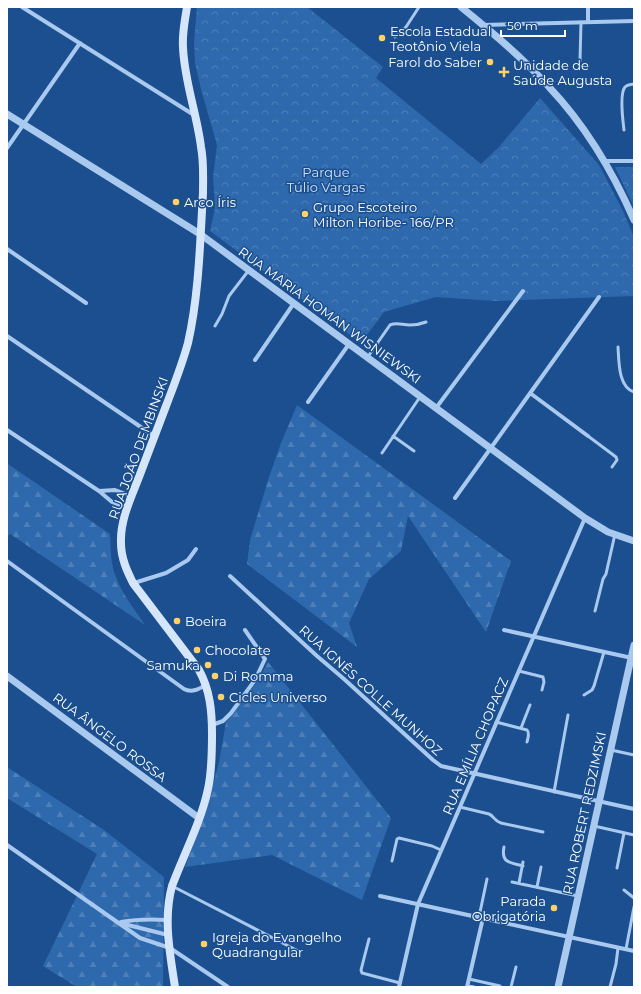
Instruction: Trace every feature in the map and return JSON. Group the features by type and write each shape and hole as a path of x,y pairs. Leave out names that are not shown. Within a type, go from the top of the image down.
{"main road":[{"name":"RUA JOÃO DEMBINSKI","path":"175,987 168,935 168,908 172,886 204,805 208,788 211,770 212,708 210,696 201,673 133,583 123,558 121,533 127,508 176,381 188,339 195,304 203,193 203,159 202,147 184,62 183,34 187,7"}],"street":[{"path":"22,7 195,116"},
{"path":"461,7 515,52 550,87 580,124 604,161 634,220"},
{"path":"588,7 588,22"},
{"path":"484,25 634,21"},
{"path":"7,148 80,43"},
{"name":"RUA MARIA HOMAN WISNIEWSKI","path":"7,114 200,234 585,518 615,534 634,541"},
{"path":"604,161 634,161"},
{"path":"7,249 86,303"},
{"path":"436,408 523,291"},
{"path":"455,498 599,297"},
{"path":"255,360 294,303"},
{"path":"7,336 154,436"},
{"path":"308,402 349,344"},
{"path":"530,393 588,436"},
{"path":"7,430 99,491 112,502 127,508"},
{"path":"99,491 115,490 132,496"},
{"name":"RUA EMÍLIA CHOPACZ","path":"400,985 418,904 585,518"},
{"path":"133,583 166,573 188,560 196,549"},
{"path":"7,561 184,690 192,692 206,685"},
{"name":"RUA IGNÊS COLLE MUNHOZ","path":"230,576 437,764 446,768 634,809"},
{"path":"212,725 223,721 231,713 255,680 265,659 245,630"},
{"path":"504,630 633,658"},
{"name":"RUA ROBERT REDZIMSKI","path":"558,987 633,658 634,645"},
{"name":"RUA ÂNGELO ROSSA","path":"7,676 199,818"},
{"path":"7,845 140,938 170,948 228,987"},
{"path":"380,896 634,951"},
{"path":"467,986 481,918"},
{"path":"118,923 144,919 168,920"},
{"path":"118,923 168,935"}],"lane":[{"path":"395,37 406,27 420,7"},
{"path":"580,61 581,22"},
{"path":"624,130 622,94 624,88 628,85 634,84"},
{"path":"215,326 224,310 229,296 249,270"},
{"path":"367,358 390,325 394,323 418,325 426,322"},
{"path":"618,347 620,370 623,382 630,390 634,392"},
{"path":"382,453 420,397"},
{"path":"393,436 414,452"},
{"path":"588,436 616,457 617,460 612,467"},
{"path":"595,611 603,579 606,574 615,534"},
{"path":"584,695 592,690 594,686 604,652"},
{"path":"519,671 543,678 544,682 542,690"},
{"path":"521,728 530,705"},
{"path":"554,792 568,715"},
{"path":"496,722 527,730 527,742"},
{"path":"611,750 634,755"},
{"path":"460,808 489,814 496,821 501,823 543,832"},
{"path":"594,826 634,835"},
{"path":"617,868 624,833"},
{"path":"392,861 396,842 399,838 432,846 441,850"},
{"path":"504,847 503,854 505,859 509,862 523,864 519,883"},
{"path":"537,887 541,867"},
{"path":"481,918 487,879"},
{"path":"512,882 578,896"},
{"path":"172,886 300,952"},
{"path":"624,890 634,898"},
{"path":"626,949 634,907"},
{"path":"369,939 361,970 362,973 400,985"},
{"path":"610,987 616,964 618,948"},
{"path":"511,987 516,967"},
{"path":"469,979 500,986"},
{"path":"467,986 474,987"}],"green space":[{"name":"Parque Túlio Vargas","path":"197,7 307,7 383,67 376,78 481,164 499,147 540,98 599,165 623,211 634,237 634,296 496,301 436,297 384,312 361,343 210,231 215,208 213,177 217,145 195,63 194,42"},
{"path":"615,167 634,167 634,207"},
{"path":"297,405 511,561 486,632 408,516 401,551 369,579 349,623 357,647 247,564 250,540 269,477"},
{"path":"8,464 110,534 111,556 114,572 125,596 145,625 10,534 7,537"},
{"path":"268,662 391,818 362,900 272,855 185,867 211,792 219,762 226,722 257,682"},
{"path":"7,767 104,830 164,877 163,987 77,987 43,966 97,854 7,798"}],"place":[{"name":"Escola Estadual Teotônio Viela","path":"382,38"},
{"name":"Farol do Saber","path":"490,62"},
{"name":"Unidade de Saúde Augusta","path":"504,72"},
{"name":"Arco Íris","path":"176,202"},
{"name":"Grupo Escoteiro Milton Horibe- 166/PR","path":"305,214"},
{"name":"Boeira","path":"177,621"},
{"name":"Chocolate","path":"197,650"},
{"name":"Samuka","path":"208,665"},
{"name":"Di Romma","path":"215,676"},
{"name":"Cicles Universo","path":"221,697"},
{"name":"Parada Obrigatória","path":"554,908"},
{"name":"Igreja do Evangelho Quadrangular","path":"204,944"}]}
